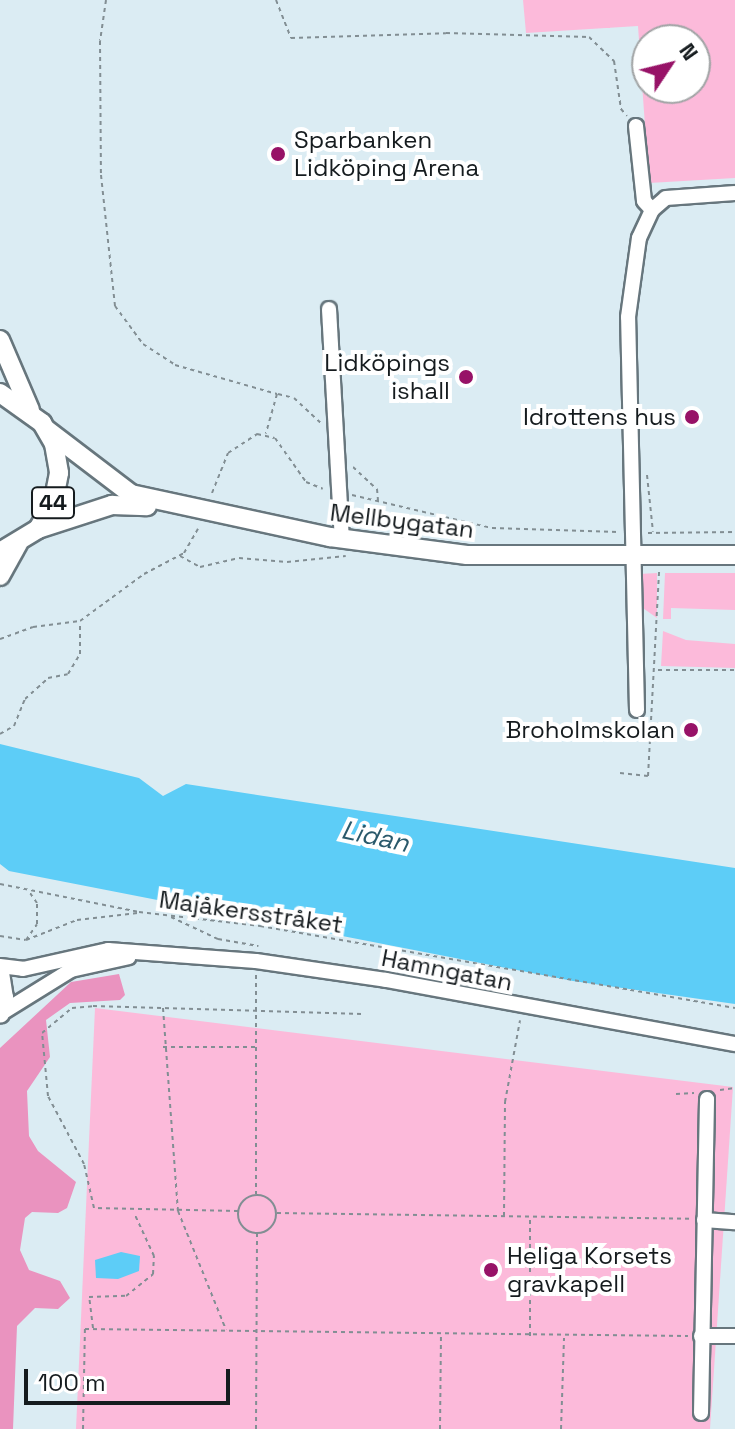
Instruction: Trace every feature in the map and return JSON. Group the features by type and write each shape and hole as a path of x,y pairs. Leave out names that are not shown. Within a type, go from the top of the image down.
{"main road":[{"path":"0,340 30,410"},
{"name":"44","path":"0,393 30,410 47,430 59,473 53,503 38,529 18,544 0,552"},
{"name":"Mellbygatan","path":"47,430 131,494 170,506 342,539 467,555 735,555"},
{"name":"Mellbygatan","path":"38,529 112,505 170,506"},
{"name":"44","path":"0,576 18,544"},
{"path":"0,973 4,989 0,1014"}],"street":[{"path":"636,126 644,201 652,210"},
{"path":"637,710 628,317 639,238 652,210 678,195 735,193"},
{"path":"329,309 342,539"},
{"path":"0,966 31,967 94,951 149,954"},
{"path":"0,1014 71,970 149,954"},
{"name":"Hamngatan","path":"149,954 259,962 735,1044"},
{"path":"701,1413 707,1099"},
{"path":"704,1220 735,1222"},
{"path":"701,1336 735,1336"}],"path":[{"path":"106,0 100,41 101,175 115,306 143,344 175,365 277,394 265,434"},
{"path":"276,0 291,38 446,33 589,37 614,61 621,109 636,126"},
{"path":"212,493 228,453 247,437 265,434 281,444 306,482 492,528 735,532"},
{"path":"0,639 33,627 80,621 144,574 184,553 198,529"},
{"path":"620,773 648,776 657,670 659,570"},
{"path":"0,734 14,726 25,699 48,678 68,674 80,654 80,621"},
{"path":"657,670 735,670"},
{"name":"Majåkersstråket","path":"0,884 139,912 260,926 735,1008"},
{"path":"26,940 39,915 28,889"},
{"path":"0,936 26,940 77,920 127,918 139,912"},
{"path":"169,916 218,939 258,946 256,1194"},
{"path":"504,1217 505,1102 522,1007"},
{"path":"238,1211 133,1212 94,1208 84,1164 48,1096 42,1033 72,1008 362,1014"},
{"path":"163,1008 162,1047 178,1211 226,1331"},
{"path":"162,1047 256,1047"},
{"path":"256,1194 267,1196 277,1213 274,1224 257,1234 240,1223 238,1211 246,1197 256,1194"},
{"path":"93,1329 89,1297 126,1296 153,1274 154,1256 133,1212"},
{"path":"277,1213 704,1220"},
{"path":"530,1218 530,1336"},
{"path":"256,1429 257,1234"},
{"path":"83,1429 85,1329 701,1336"},
{"path":"440,1429 441,1335"},
{"path":"561,1429 564,1336"}],"shaded area":[{"path":"523,0 735,0 735,178 649,183 643,104 711,104 711,24 631,24 631,26 526,33"},
{"path":"657,573 657,618 640,606 639,574"},
{"path":"665,573 735,573 735,610 671,608 671,619 663,619"},
{"path":"663,631 686,640 735,644 735,668 661,666"},
{"path":"119,974 125,995 120,1000 70,1003 46,1020 50,1057 27,1091 29,1136 38,1151 76,1182 67,1208 58,1213 32,1212 25,1218 20,1250 29,1270 60,1281 70,1298 58,1309 35,1308 17,1326 13,1429 0,1429 0,1048 71,982"},
{"path":"95,1008 733,1087 710,1429 76,1429"}],"water":[{"name":"Lidan","path":"0,744 139,778 163,796 186,784 735,868 735,1004 573,981 9,871 0,864"},
{"path":"121,1252 140,1256 139,1271 118,1279 96,1278 95,1260"}],"place":[{"name":"Sparbanken Lidköping Arena","path":"278,154"},
{"name":"Lidköpings ishall","path":"466,377"},
{"name":"Idrottens hus","path":"692,417"},
{"name":"Broholmskolan","path":"691,730"},
{"name":"Heliga Korsets gravkapell","path":"491,1270"}]}
